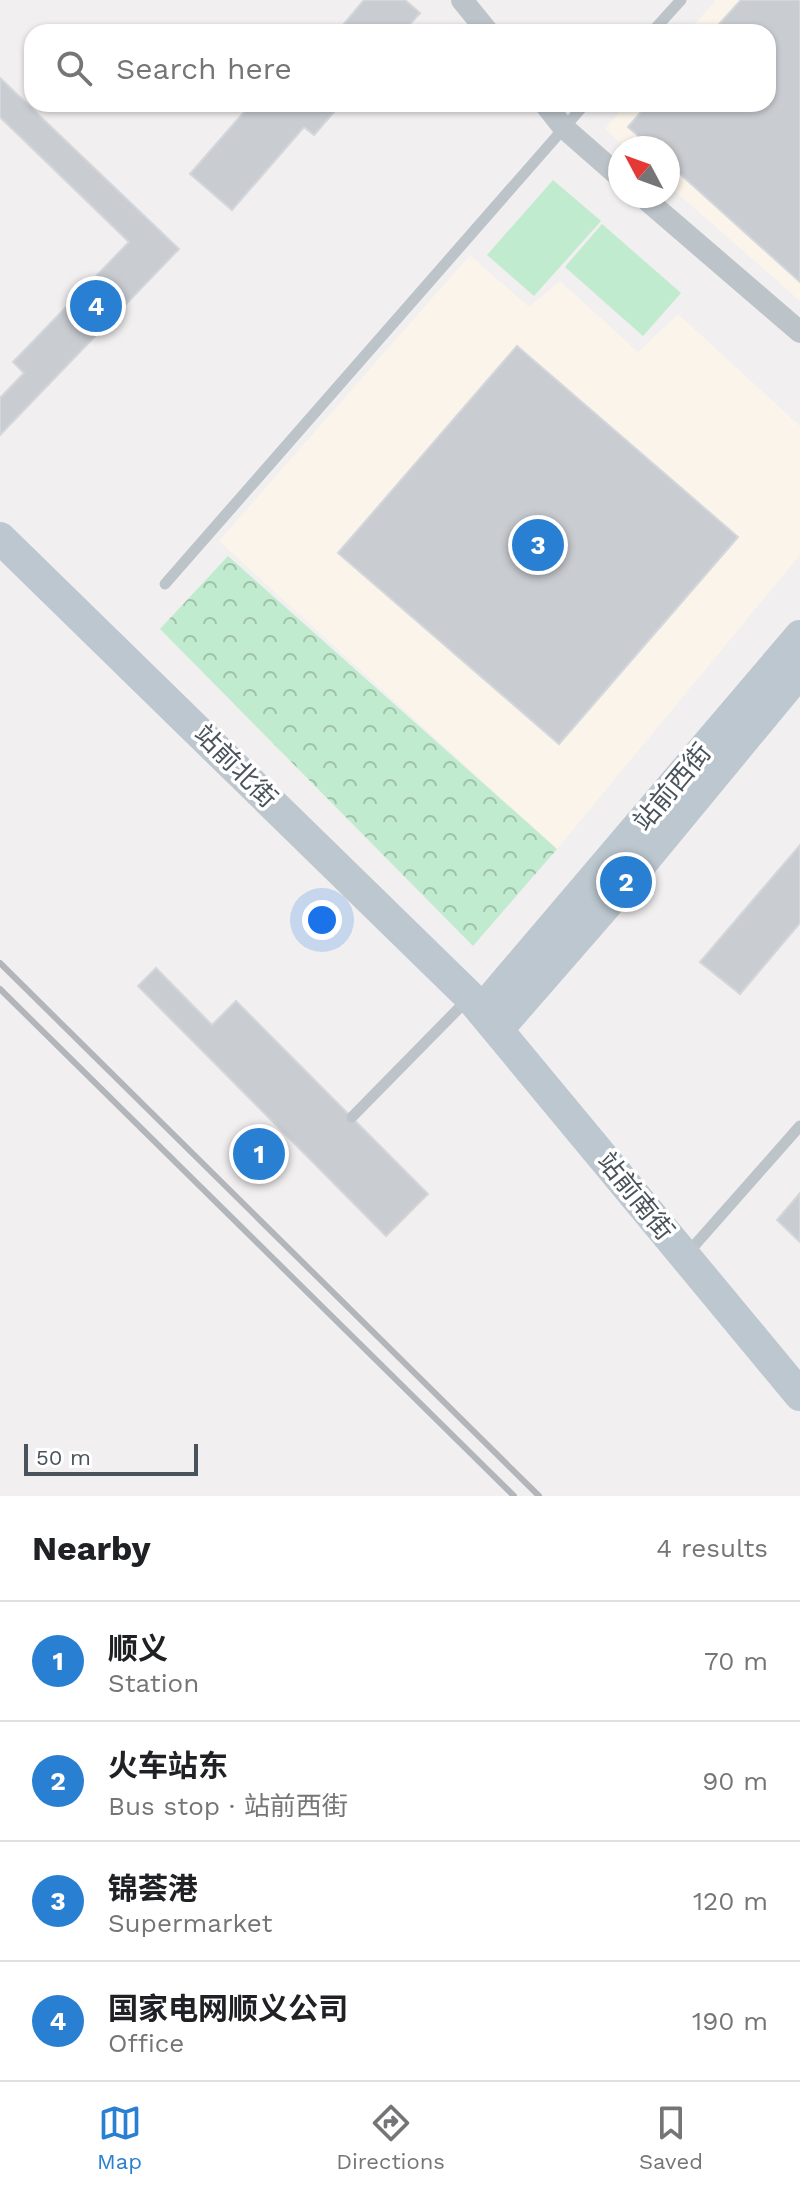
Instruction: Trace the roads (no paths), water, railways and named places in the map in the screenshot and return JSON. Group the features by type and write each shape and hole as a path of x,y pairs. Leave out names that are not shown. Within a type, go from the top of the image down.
{"main road":[{"name":"站前北街","path":"0,538 484,1012"},
{"name":"站前西街","path":"484,1012 800,636"},
{"name":"站前西街","path":"484,1012 626,882 800,671"},
{"name":"站前南街","path":"484,1012 800,1395"}],"street":[{"path":"462,0 482,24"},
{"path":"551,112 563,127 608,166"},
{"path":"656,208 800,332"}],"lane":[{"path":"659,24 681,0"},
{"path":"165,584 577,112"},
{"path":"352,1117 484,1012"},
{"path":"685,1256 800,1126"}],"railway":[{"path":"0,963 539,1496"},
{"path":"0,989 514,1496"}],"place":[{"name":"国家电网顺义公司","path":"96,306"},
{"name":"锦荟港","path":"538,545"},
{"name":"火车站东","path":"626,882"},
{"name":"顺义","path":"259,1154"}]}
